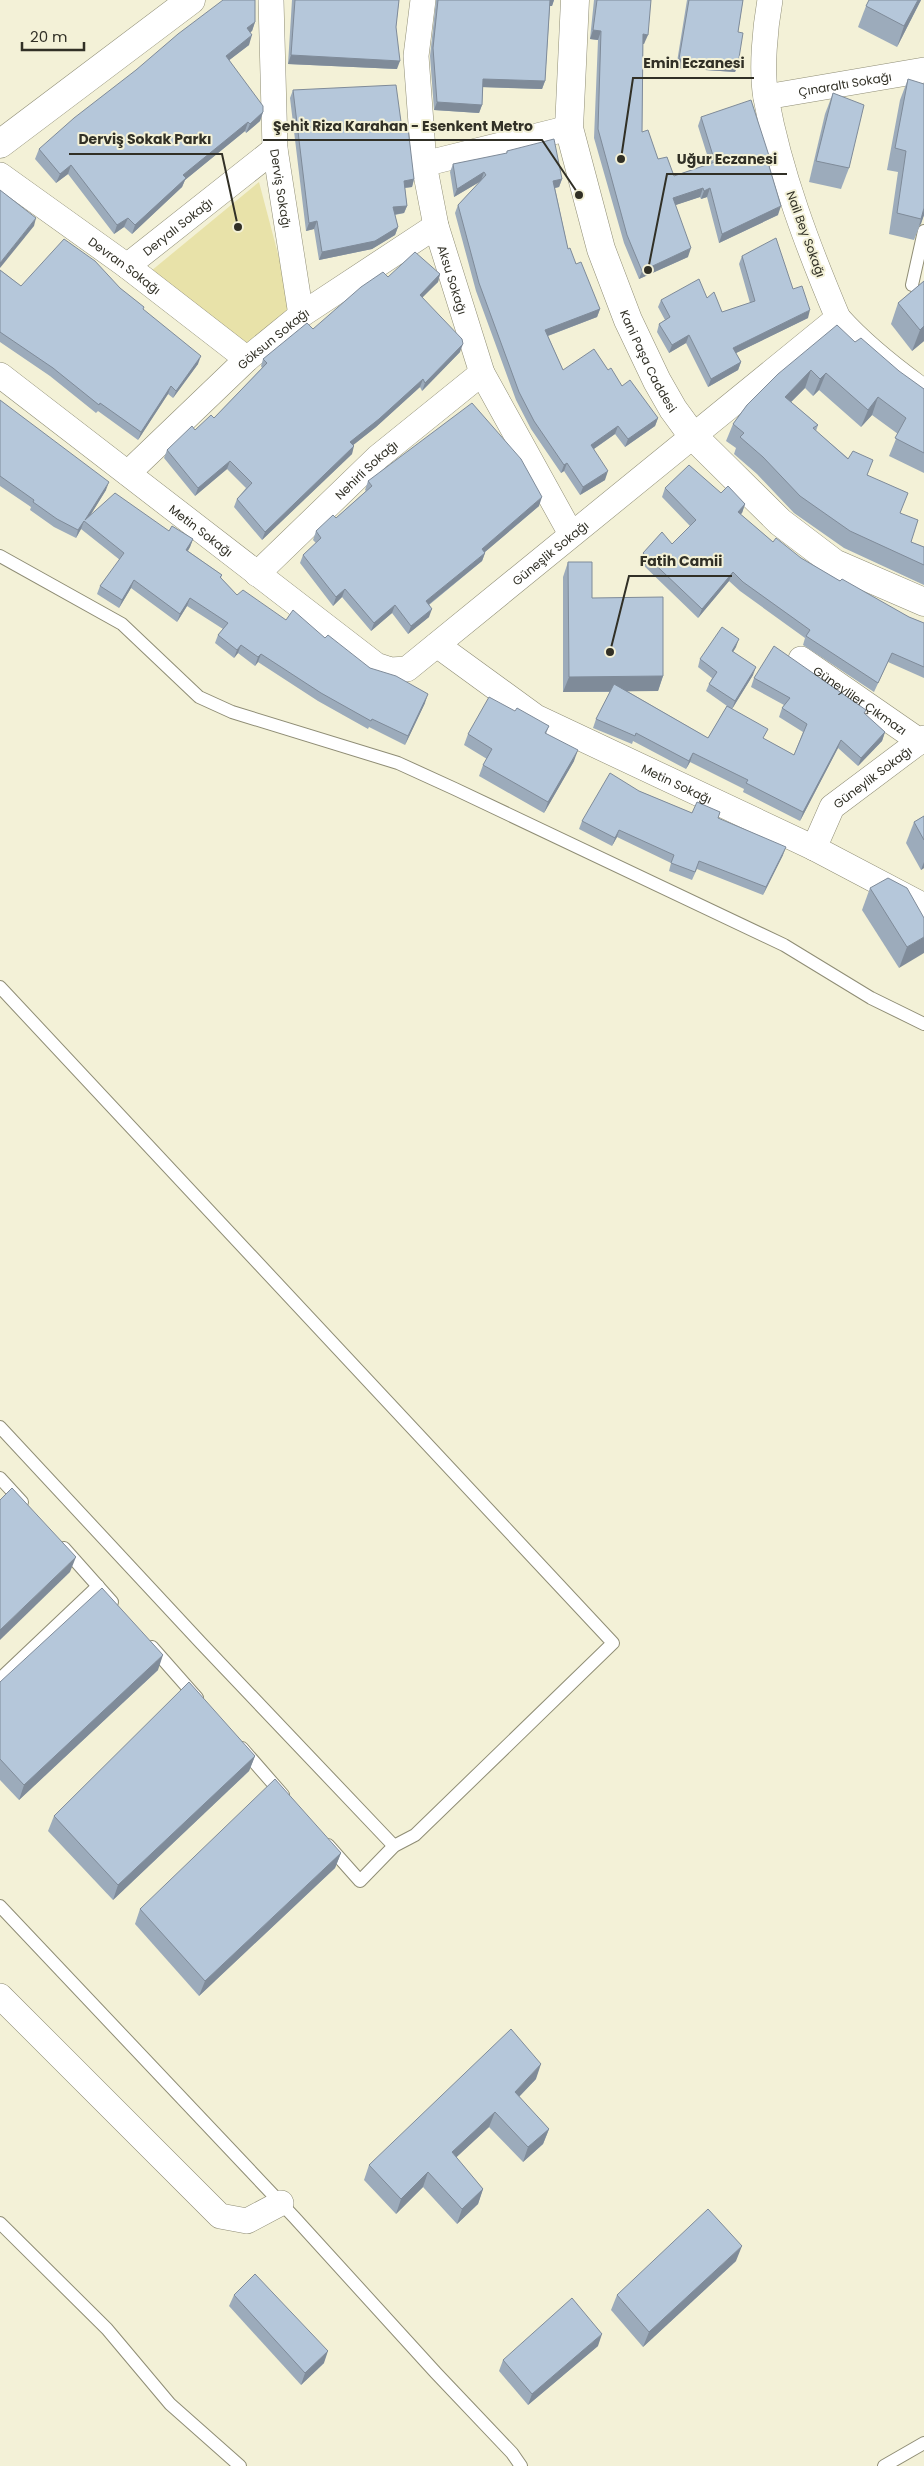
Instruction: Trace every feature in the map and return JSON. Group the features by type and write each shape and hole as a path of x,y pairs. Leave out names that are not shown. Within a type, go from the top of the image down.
{"street":[{"path":"0,144 191,0"},
{"name":"Derviş Sokağı","path":"271,0 275,149 301,315"},
{"name":"Aksu Sokağı","path":"423,0 416,56 424,164 436,226 482,373 571,534"},
{"name":"Kani Paşa Caddesi","path":"576,0 569,128 600,249 628,320 656,381 692,435 780,522 834,563 924,602"},
{"name":"Nail Bey Sokağı","path":"770,0 765,31 766,97 788,187 812,255 838,318 861,343 890,368 924,392"},
{"name":"Çınaraltı Sokağı","path":"766,97 924,70"},
{"path":"424,164 569,128"},
{"name":"Deryalı Sokağı","path":"127,266 275,149"},
{"name":"Devran Sokağı","path":"0,175 127,266 248,359"},
{"name":"Göksun Sokağı","path":"128,473 248,359 301,315 436,226"},
{"path":"692,435 838,318"},
{"name":"Nehirli Sokağı","path":"257,574 378,457 482,373"},
{"name":"Metin Sokağı","path":"0,375 376,665 391,670 408,669"},
{"name":"Güneşlik Sokağı","path":"408,669 692,435"},
{"name":"Metin Sokağı","path":"437,645 536,717 814,848 924,906"},
{"name":"Güneyliler Çıkmazı","path":"801,659 922,740"},
{"name":"Güneylik Sokağı","path":"814,848 832,807 922,740"},
{"path":"0,1996 220,2216 247,2221 281,2203"}],"lane":[{"path":"912,285 924,231"},
{"path":"0,556 122,624 200,697 232,712 398,764 454,789 784,945 871,998 924,1024"},
{"path":"0,987 613,1643 415,1835 394,1846 360,1881 320,1836"},
{"path":"0,1427 200,1643 394,1846"},
{"path":"0,1478 30,1511"},
{"path":"56,1539 118,1608"},
{"path":"0,1679 98,1586"},
{"path":"144,1637 209,1711"},
{"path":"235,1740 294,1807"},
{"path":"0,1906 281,2203 436,2373 512,2453 521,2466"},
{"path":"0,2223 107,2330 170,2404 240,2466"},
{"path":"884,2466 924,2443"}],"shaded area":[{"path":"259,182 292,307 252,347 151,271"}],"building":[{"path":"223,0 255,0 255,22 247,28 252,35 226,56 263,106 263,112 183,175 186,178 135,225 128,218 117,225 71,165 60,174 39,149 74,118"},
{"path":"295,0 399,0 396,27 400,61 291,55"},
{"path":"438,0 550,0 545,81 483,79 482,105 437,102 433,48"},
{"path":"597,0 651,0 648,35 643,34 642,132 648,130 658,159 667,157 674,176 715,162 701,117 751,100 772,165 769,166 781,206 722,234 710,188 704,191 703,188 673,198 691,248 642,271 627,235 598,129 601,31 593,30"},
{"path":"689,0 743,0 738,32 743,33 738,64 679,59"},
{"path":"869,0 918,0 904,26 866,6"},
{"path":"908,79 924,84 924,208 921,219 897,213 906,151 895,148"},
{"path":"396,85 402,129 408,128 414,179 404,181 407,206 393,207 398,227 375,241 322,252 317,221 309,223 293,90"},
{"path":"833,93 864,105 849,168 816,161"},
{"path":"554,139 562,179 553,181 568,249 570,248 576,264 581,262 600,309 545,330 563,370 594,349 608,370 611,368 622,386 630,380 658,418 628,439 618,426 591,445 608,471 583,487 567,463 564,465 534,421 519,392 479,283 458,205 486,175 484,172 457,189 453,164 507,153 507,151"},
{"path":"0,190 36,218 0,263"},
{"path":"776,238 793,289 802,286 810,310 733,348 741,362 711,379 689,335 672,345 659,324 670,317 661,300 699,279 707,298 714,292 722,312 755,301 742,256"},
{"path":"64,239 95,261 120,288 144,307 143,309 201,356 176,391 171,386 141,432 100,403 99,405 53,368 0,332 0,270 21,286"},
{"path":"415,252 440,274 420,295 462,339 463,344 425,383 423,379 379,419 350,442 354,446 265,532 237,499 252,483 230,461 198,488 167,450 192,426 195,430 211,415 214,418 267,363 263,359 307,323 313,329 361,287 383,272 388,277"},
{"path":"924,281 924,326 920,330 898,303"},
{"path":"837,325 855,342 861,338 899,371 924,389 924,453 895,438 906,418 878,397 868,410 826,373 820,379 811,370 785,397 818,425 813,428 848,459 853,451 873,460 867,475 908,493 900,513 918,520 911,542 924,547 924,565 850,531 800,496 763,457 740,437 744,433 733,424 747,405 778,374"},
{"path":"0,400 109,482 85,520 115,493 169,531 172,526 193,539 186,550 222,575 220,577 237,595 243,590 286,620 293,610 325,638 328,635 370,668 396,676 428,694 408,736 372,719 371,721 321,693 261,654 258,657 241,645 237,650 218,635 228,623 190,598 180,614 134,580 122,600 100,586 124,553 84,521 78,530 57,519 0,476"},
{"path":"472,403 521,459 542,497 482,549 485,553 426,601 432,609 411,626 395,605 374,623 345,589 336,597 303,555 321,538 316,531 333,515 336,518 372,486 368,481"},
{"path":"689,465 721,493 728,486 745,504 738,512 773,542 776,538 801,558 840,581 842,579 909,617 924,623 924,667 892,653 878,683 806,636 810,630 743,582 733,572 702,609 643,553 662,532 672,544 696,520 665,488"},
{"path":"568,562 592,562 592,598 663,597 663,676 569,677"},
{"path":"722,627 739,639 732,651 756,667 735,701 709,684 717,672 700,659"},
{"path":"774,646 866,710 864,713 885,732 861,758 841,740 803,812 746,783 748,780 693,753 689,761 636,733 635,736 596,719 614,684 708,738 727,706 768,729 763,738 794,755 807,724 782,708 790,698 754,678"},
{"path":"489,697 515,711 517,708 549,726 545,733 578,750 548,802 483,765 492,749 468,734"},
{"path":"610,773 639,791 692,813 697,802 720,812 718,818 786,847 766,887 699,861 695,872 671,863 674,855 619,830 615,838 582,821"},
{"path":"924,816 924,840 914,822"},
{"path":"888,878 907,888 924,918 924,937 907,947 870,888"},
{"path":"12,1488 76,1557 0,1630 0,1500"},
{"path":"102,1588 163,1655 24,1785 0,1759 0,1682"},
{"path":"189,1682 255,1756 118,1885 54,1816"},
{"path":"275,1779 341,1853 205,1981 140,1909"},
{"path":"511,2029 541,2064 515,2092 549,2129 528,2147 495,2112 452,2152 483,2189 462,2209 428,2172 401,2199 369,2165"},
{"path":"708,2209 742,2246 649,2332 617,2295"},
{"path":"255,2274 328,2351 305,2373 234,2295"},
{"path":"572,2298 602,2334 532,2394 503,2360"}],"place":[{"name":"Emin Eczanesi","path":"621,159"},
{"name":"Şehi̇t Riza Karahan - Esenkent Metro","path":"579,195"},
{"name":"Derviş Sokak Parkı","path":"238,227"},
{"name":"Uğur Eczanesi","path":"648,270"},
{"name":"Fatih Camii","path":"610,652"}]}
